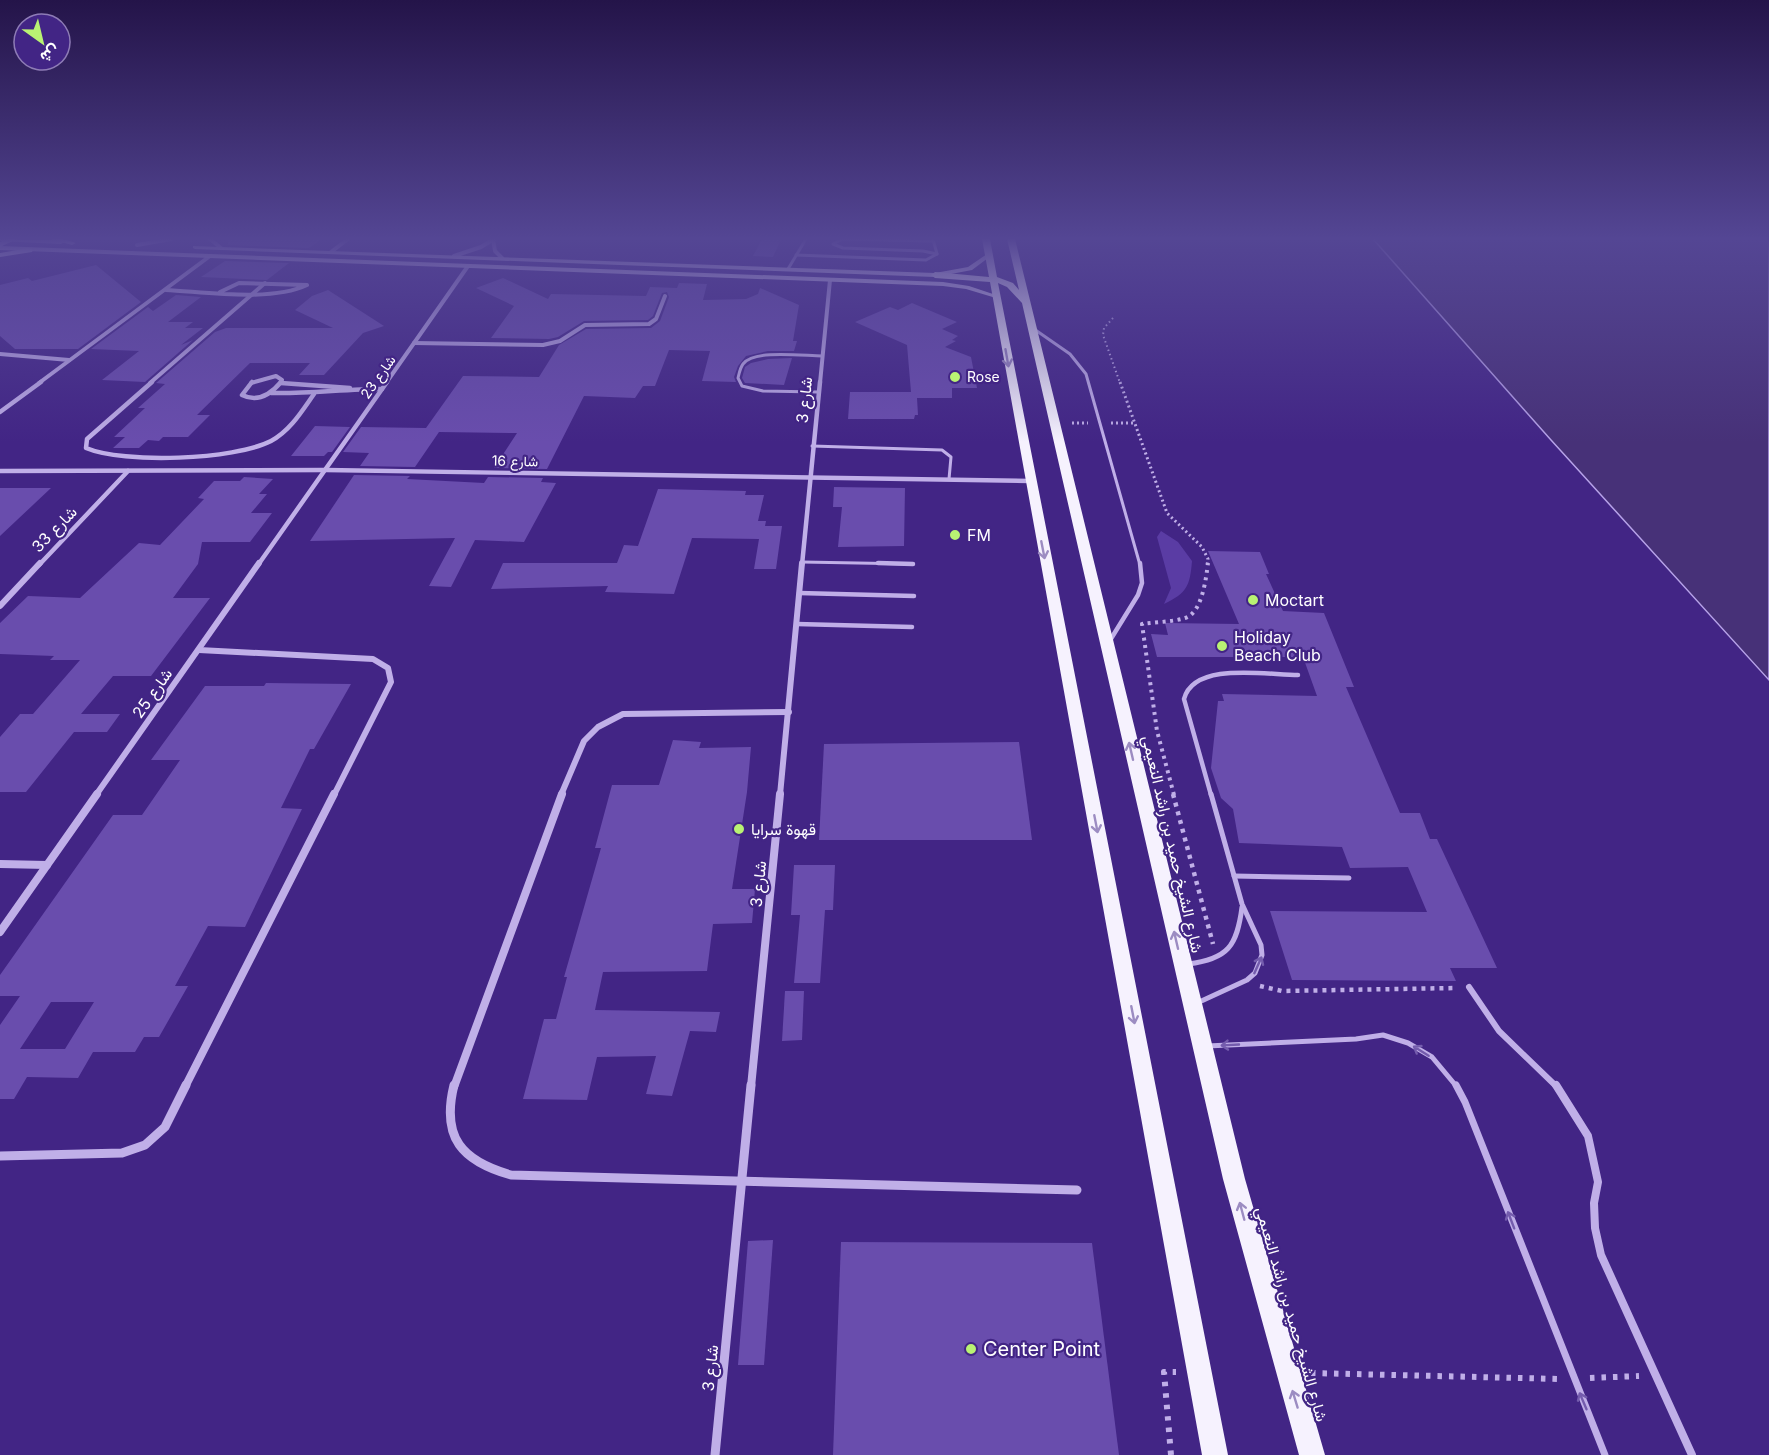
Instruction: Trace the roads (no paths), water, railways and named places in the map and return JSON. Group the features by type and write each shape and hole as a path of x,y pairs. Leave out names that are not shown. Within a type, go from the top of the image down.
{"main road":[{"path":"998,307 1201,1371 1215,1455"},
{"name":"شارع الشيخ حميد بن راشد النعيمي","path":"1027,307 1246,1225 1312,1455"}],"street":[{"path":"0,412 142,307"},
{"path":"237,307 92,434 87,439 86,448 106,455 197,456 235,453 271,441 284,432 314,394"},
{"name":"شارع 23","path":"326,470 439,307"},
{"path":"414,343 549,344 560,341 585,326 649,324 656,319 661,307"},
{"name":"شارع 3","path":"715,1455 827,307"},
{"path":"0,354 70,360"},
{"path":"281,383 280,378 264,377 252,381 242,394 253,398 271,393 314,394 353,389 382,389"},
{"path":"271,393 281,383 331,385 353,389"},
{"name":"شارع 16","path":"0,471 326,470 1030,481"},
{"name":"شارع 25","path":"0,932 326,470"},
{"name":"شارع 33","path":"0,606 128,471"},
{"path":"0,1156 122,1153 145,1145 165,1127 391,682 388,668 373,659 199,650"},
{"path":"789,712 623,714 604,721 588,733 579,747 450,1097 449,1120 455,1141 469,1159 488,1170 511,1175 1077,1190"},
{"path":"0,864 47,865"},
{"path":"1469,987 1499,1031 1562,1091 1588,1136 1598,1182 1594,1212 1601,1255 1692,1455"}],"lane":[{"path":"1031,328 1070,354 1086,374 1098,423 1140,560 1142,584 1138,595 1106,646"},
{"path":"818,392 754,391 742,386 738,378 743,364 759,356 822,356"},
{"path":"813,446 942,450 951,456 949,480"},
{"path":"802,562 913,564"},
{"path":"799,593 914,596"},
{"path":"797,624 912,627"},
{"path":"1192,1005 1247,980 1255,974 1262,955 1261,945 1242,904 1187,708 1186,690 1200,677 1211,675 1298,675"},
{"path":"1234,876 1349,878"},
{"path":"1182,964 1204,963 1221,957 1229,950 1236,939 1242,904"},
{"path":"1202,1046 1356,1039 1383,1035 1408,1043 1432,1058 1452,1078 1465,1102 1605,1455"}],"place":[{"name":"Rose","path":"955,377"},
{"name":"FM","path":"955,535"},
{"name":"Moctart","path":"1253,600"},
{"name":"Holiday Beach Club","path":"1222,646"},
{"name":"قهوة سرايا","path":"739,829"},
{"name":"Center Point","path":"971,1349"}]}
